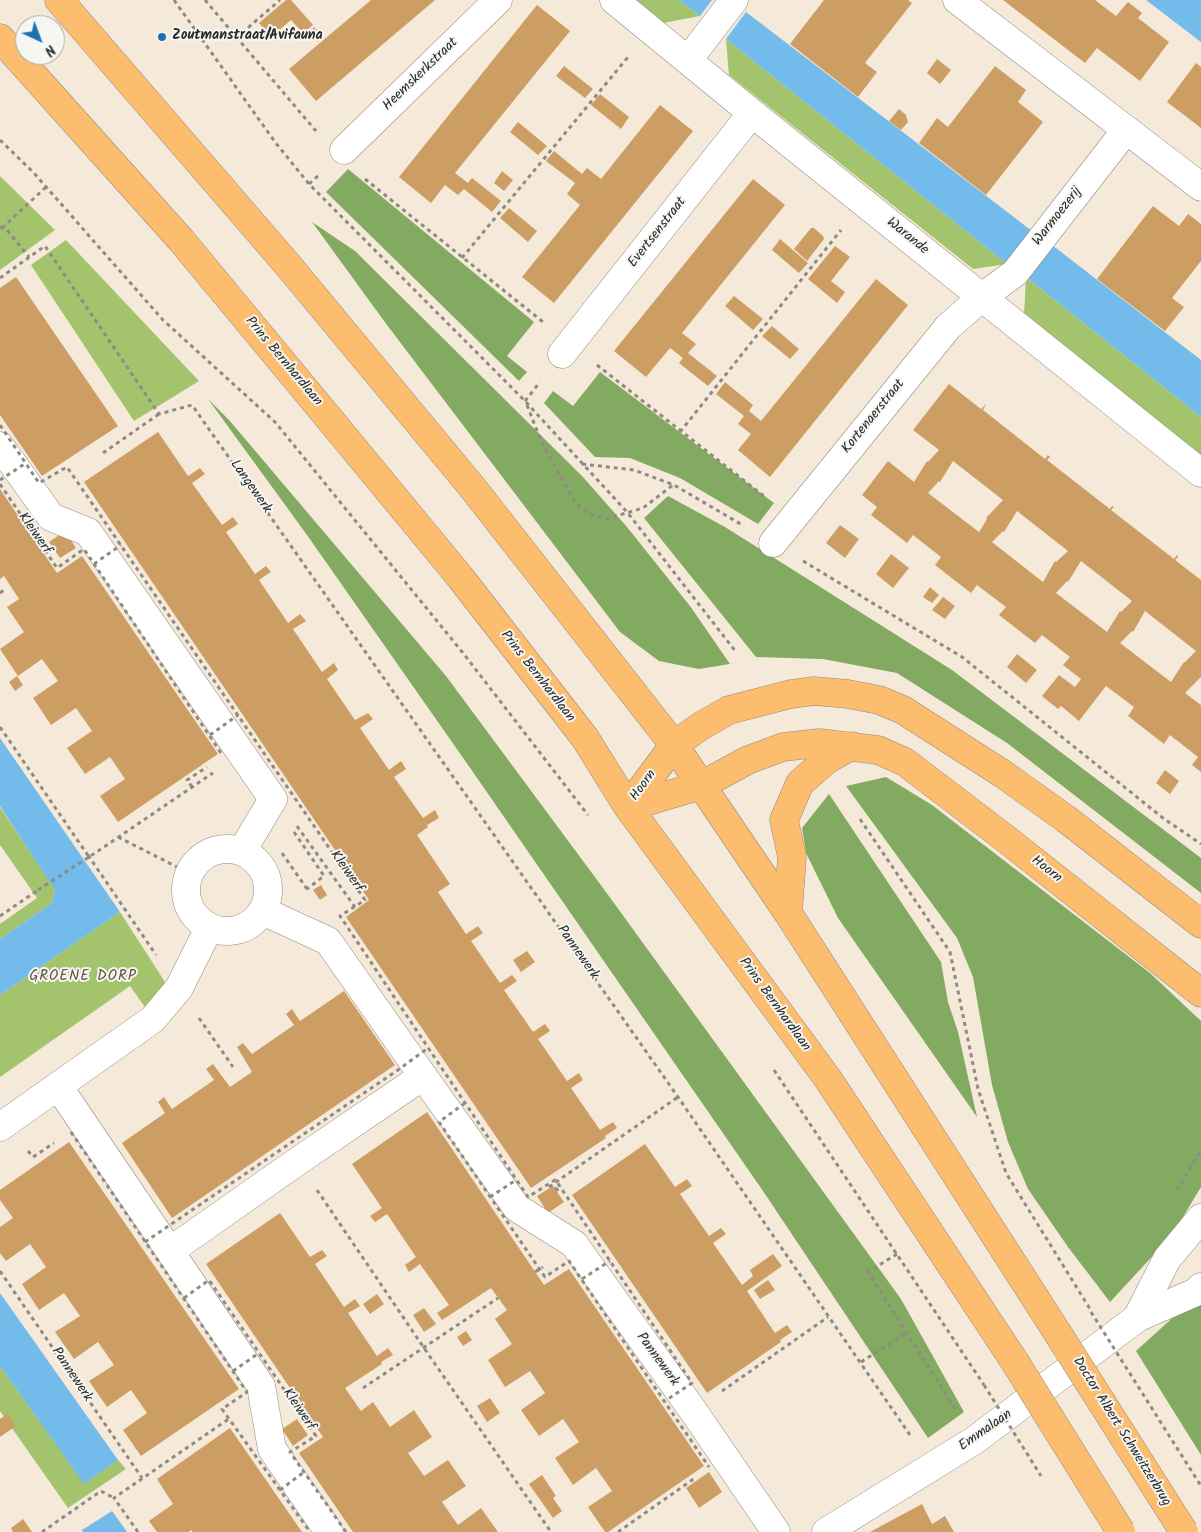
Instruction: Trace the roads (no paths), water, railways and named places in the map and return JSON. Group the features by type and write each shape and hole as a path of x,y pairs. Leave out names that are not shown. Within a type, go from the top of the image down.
{"main road":[{"path":"59,0 287,264 472,487 674,745 788,913"},
{"name":"Prins Bernhardlaan","path":"0,38 181,240 448,562 585,738 628,806 828,1079 1015,1362 1121,1532"},
{"name":"Hoorn","path":"628,806 674,745 701,726 730,710 791,694 814,691 848,694 879,700 903,710 1003,774 1066,819 1201,924"},
{"name":"Hoorn","path":"628,806 702,786 748,760 783,747 819,742 878,750 905,762 1201,993"},
{"path":"788,913 792,857 784,820 800,782 828,759 852,746"},
{"name":"Doctor Albert Schweitzerbrug","path":"788,913 1184,1532"}],"street":[{"name":"Heemskerkstraat","path":"344,150 498,0"},
{"name":"Warande","path":"614,0 1201,473"},
{"path":"688,60 734,0"},
{"path":"957,0 1201,187"},
{"name":"Evertsenstraat","path":"567,349 752,113"},
{"name":"Warmoezerij","path":"982,298 1015,273 1126,130"},
{"name":"Kortenaerstraat","path":"773,543 948,327 982,298"},
{"path":"0,446 51,517 88,532 233,754 267,810 242,850"},
{"path":"226,847 242,850 257,861 266,876 269,894 263,911 252,922 239,930 224,931 209,928 196,918 188,904 185,889 189,873 197,860 211,850 226,847"},
{"name":"Pannewerk","path":"263,911 328,941 517,1208 574,1244 694,1412 776,1532"},
{"path":"0,1127 154,1020 179,988 209,928"},
{"path":"170,1251 423,1076"},
{"path":"58,1086 80,1133 170,1251 261,1386 272,1449 329,1532"},
{"name":"Emmalaan","path":"1137,1318 1167,1258 1201,1218"},
{"name":"Emmalaan","path":"826,1532 975,1440 1137,1318 1196,1292 1201,1287"}],"water":[{"path":"679,0 712,0 700,16"},
{"path":"1146,0 1201,0 1201,42"},
{"path":"746,12 1032,231 1007,264 726,39"},
{"path":"1052,245 1201,360 1201,417 1026,277"},
{"path":"0,738 120,912 0,995 0,939 52,903 55,890 0,806"},
{"path":"0,1293 118,1460 84,1484 0,1366"},
{"path":"112,1511 127,1532 83,1532 82,1530"}],"place":[{"name":"Zoutmanstraat/Avifauna","path":"162,37"}],"district":[{"name":"GROENE DORP","path":"83,977"}]}
